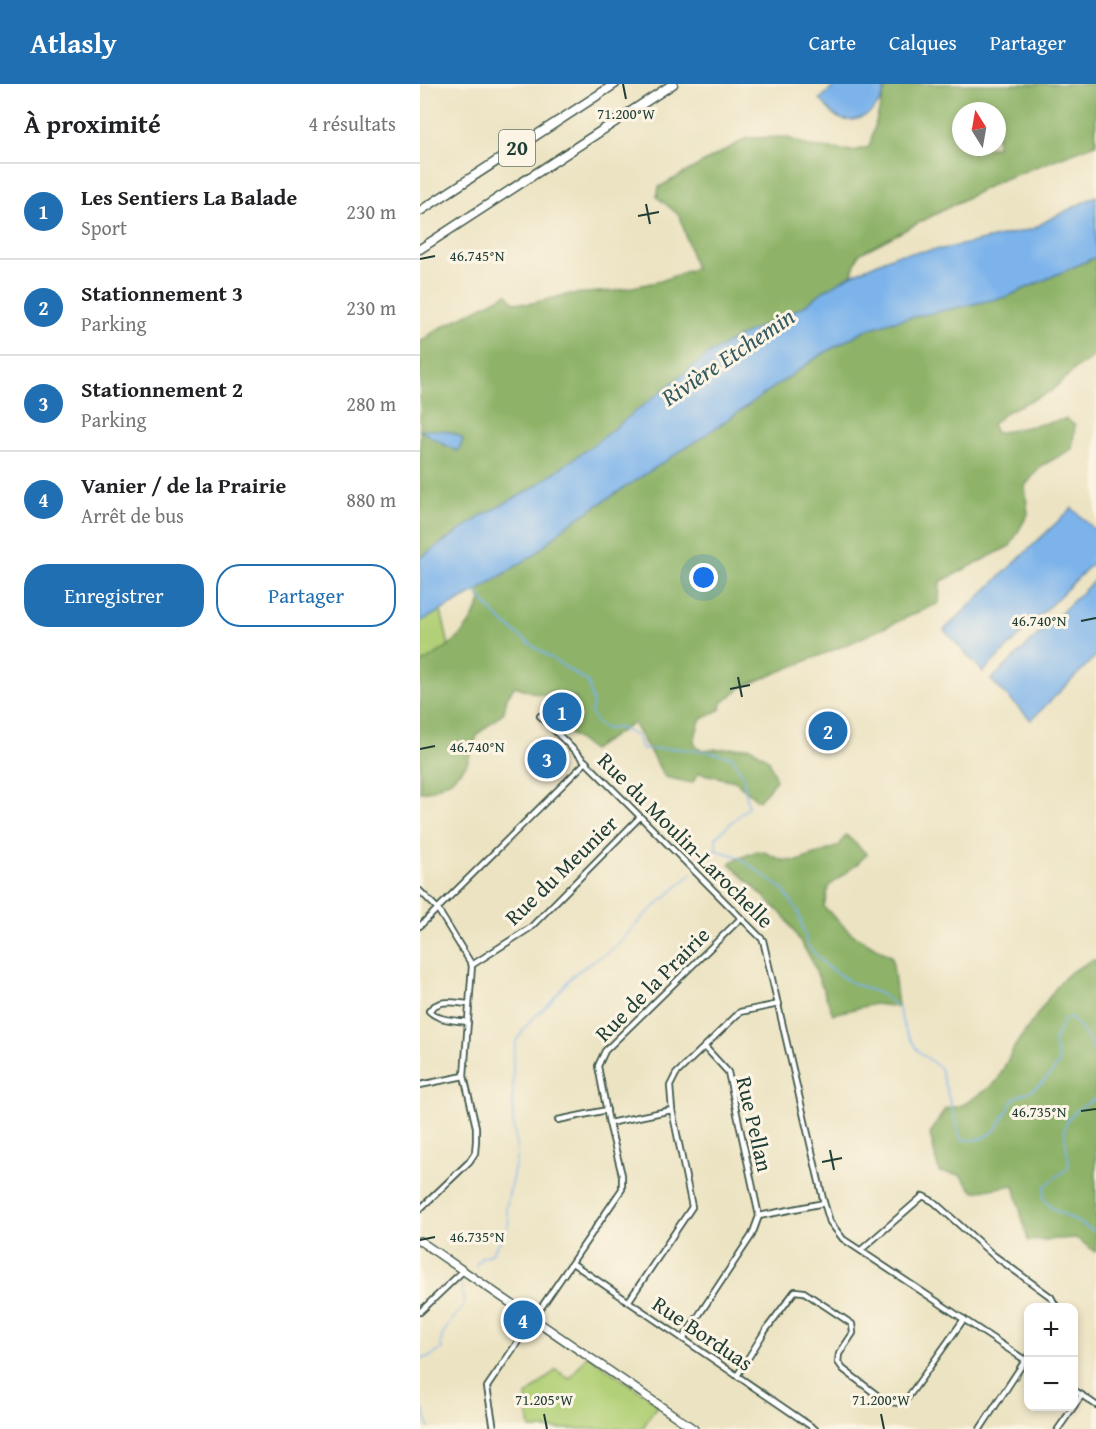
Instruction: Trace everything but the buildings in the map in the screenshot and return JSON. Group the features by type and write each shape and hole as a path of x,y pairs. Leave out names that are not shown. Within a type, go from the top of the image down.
{"highway":[{"name":"20","path":"420,211 615,84"},
{"name":"20","path":"420,249 673,84"}],"street":[{"name":"Rue du Moulin-Larochelle","path":"540,716 763,940 830,1222 843,1239 1025,1357"},
{"path":"420,926 586,762"},
{"name":"Rue du Meunier","path":"472,965 531,928 640,817"},
{"path":"420,891 438,908 472,965 464,1076 476,1126 475,1153 469,1162 420,1209"},
{"name":"Rue de la Prairie","path":"494,1429 487,1387 622,1189 622,1175 598,1066 605,1051 741,918"},
{"path":"468,1022 443,1019 429,1011 441,1002 469,1004"},
{"path":"628,1302 692,1207 672,1110 670,1086 676,1074 740,1012 779,1004"},
{"name":"Rue Pellan","path":"705,1047 728,1072 759,1216"},
{"path":"420,1085 464,1076"},
{"path":"558,1120 607,1110"},
{"path":"609,1123 672,1110"},
{"path":"861,1250 923,1196 934,1202 992,1254 1051,1297 1054,1303"},
{"path":"683,1339 752,1234 759,1216 824,1203"},
{"path":"420,1241 694,1429"},
{"name":"Rue Borduas","path":"572,1263 815,1429"},
{"path":"420,1312 463,1271"},
{"path":"737,1376 765,1331 795,1291 804,1292 852,1324 853,1333 840,1354 838,1362 843,1369 886,1402 904,1404 964,1319"},
{"path":"980,1429 1024,1365"},
{"path":"1078,1392 1096,1405"},
{"path":"1058,1429 1082,1395"}],"green space":[{"path":"884,84 1096,84 1096,144 999,181 859,254 851,275 822,292 806,305 773,321 528,491 483,515 420,558 420,431 458,451 463,440 456,434 420,430 420,342 438,329 507,294 514,302 528,304 570,294 614,291 661,281 695,268 680,216 657,197 659,187 747,138 786,137 811,147 853,151 869,147 885,89"},
{"path":"1096,257 1096,355 1075,369 1051,391 1008,411 992,424 996,433 1066,419 1075,425 1072,449 1041,466 1025,486 1028,514 1010,546 940,582 939,603 848,644 742,687 722,703 721,709 700,720 694,741 697,748 702,750 750,747 769,760 776,780 759,801 735,781 699,773 692,783 665,777 633,723 592,750 569,733 576,698 537,694 515,686 507,697 504,712 478,734 466,765 451,780 432,790 420,792 420,664 441,651 464,632 481,601 477,591 534,555 567,525 701,438 819,356 863,331 890,322 1006,297"},
{"path":"435,584 452,659 420,744 420,592"},
{"path":"846,835 867,854 829,886 824,907 852,934 892,957 898,1007 875,1004 833,1014 811,959 785,917 730,864 732,861 757,851 782,860 798,861 839,846"},
{"path":"1096,960 1096,1252 1076,1238 1028,1241 1014,1185 974,1192 960,1175 939,1172 930,1134 945,1109 963,1105 997,1081 1015,1046 1060,982 1071,972"},
{"path":"587,1355 658,1404 642,1429 530,1429 526,1396 556,1370 570,1379"}],"water":[{"path":"837,84 884,84 884,92 876,107 869,113 861,118 845,120 834,115 820,99"},
{"name":"Rivière Etchemin","path":"1096,196 1096,257 1006,297 890,322 863,331 819,356 701,438 567,525 534,555 477,591 420,622 420,558 483,515 528,491 589,448 710,353 806,305 822,292 851,275 896,255 948,248 1033,229"},
{"path":"420,430 448,432 463,439 458,451"},
{"path":"1072,508 1096,531 1096,560 983,672 944,630"},
{"path":"1096,579 1096,656 1031,720 991,680"}],"waterway":[{"path":"476,591 486,605 512,630 588,682 593,704 591,713 597,724 607,729 619,728 637,736 642,750 688,749 732,757 743,775 748,807 716,837 716,850 739,857 782,889 798,911 808,946 826,966 852,983 881,994 898,1007 905,1030 918,1051 940,1068 961,1139 981,1139 989,1135 1000,1124 1014,1098 1028,1092 1045,1080 1059,1063 1054,1042 1063,1020 1071,1017 1084,1033 1096,1055"},
{"path":"697,869 716,850"},
{"path":"476,1265 482,1257 491,1254 503,1237 509,1222 506,1209 517,1155 513,1120 513,1059 516,1041 530,1021 548,1005 574,974 615,947 644,916 693,873"},
{"path":"1096,1098 1077,1110 1066,1123 1065,1136 1069,1167 1045,1186 1044,1199 1052,1208 1096,1232"},
{"path":"420,1359 432,1356 442,1349 444,1332 464,1305 461,1285"},
{"path":"420,1409 424,1410 429,1429"}],"place":[{"name":"Les Sentiers La Balade","path":"562,712"},
{"name":"Stationnement 3","path":"828,731"},
{"name":"Stationnement 2","path":"547,759"},
{"name":"Vanier / de la Prairie","path":"523,1320"}]}
